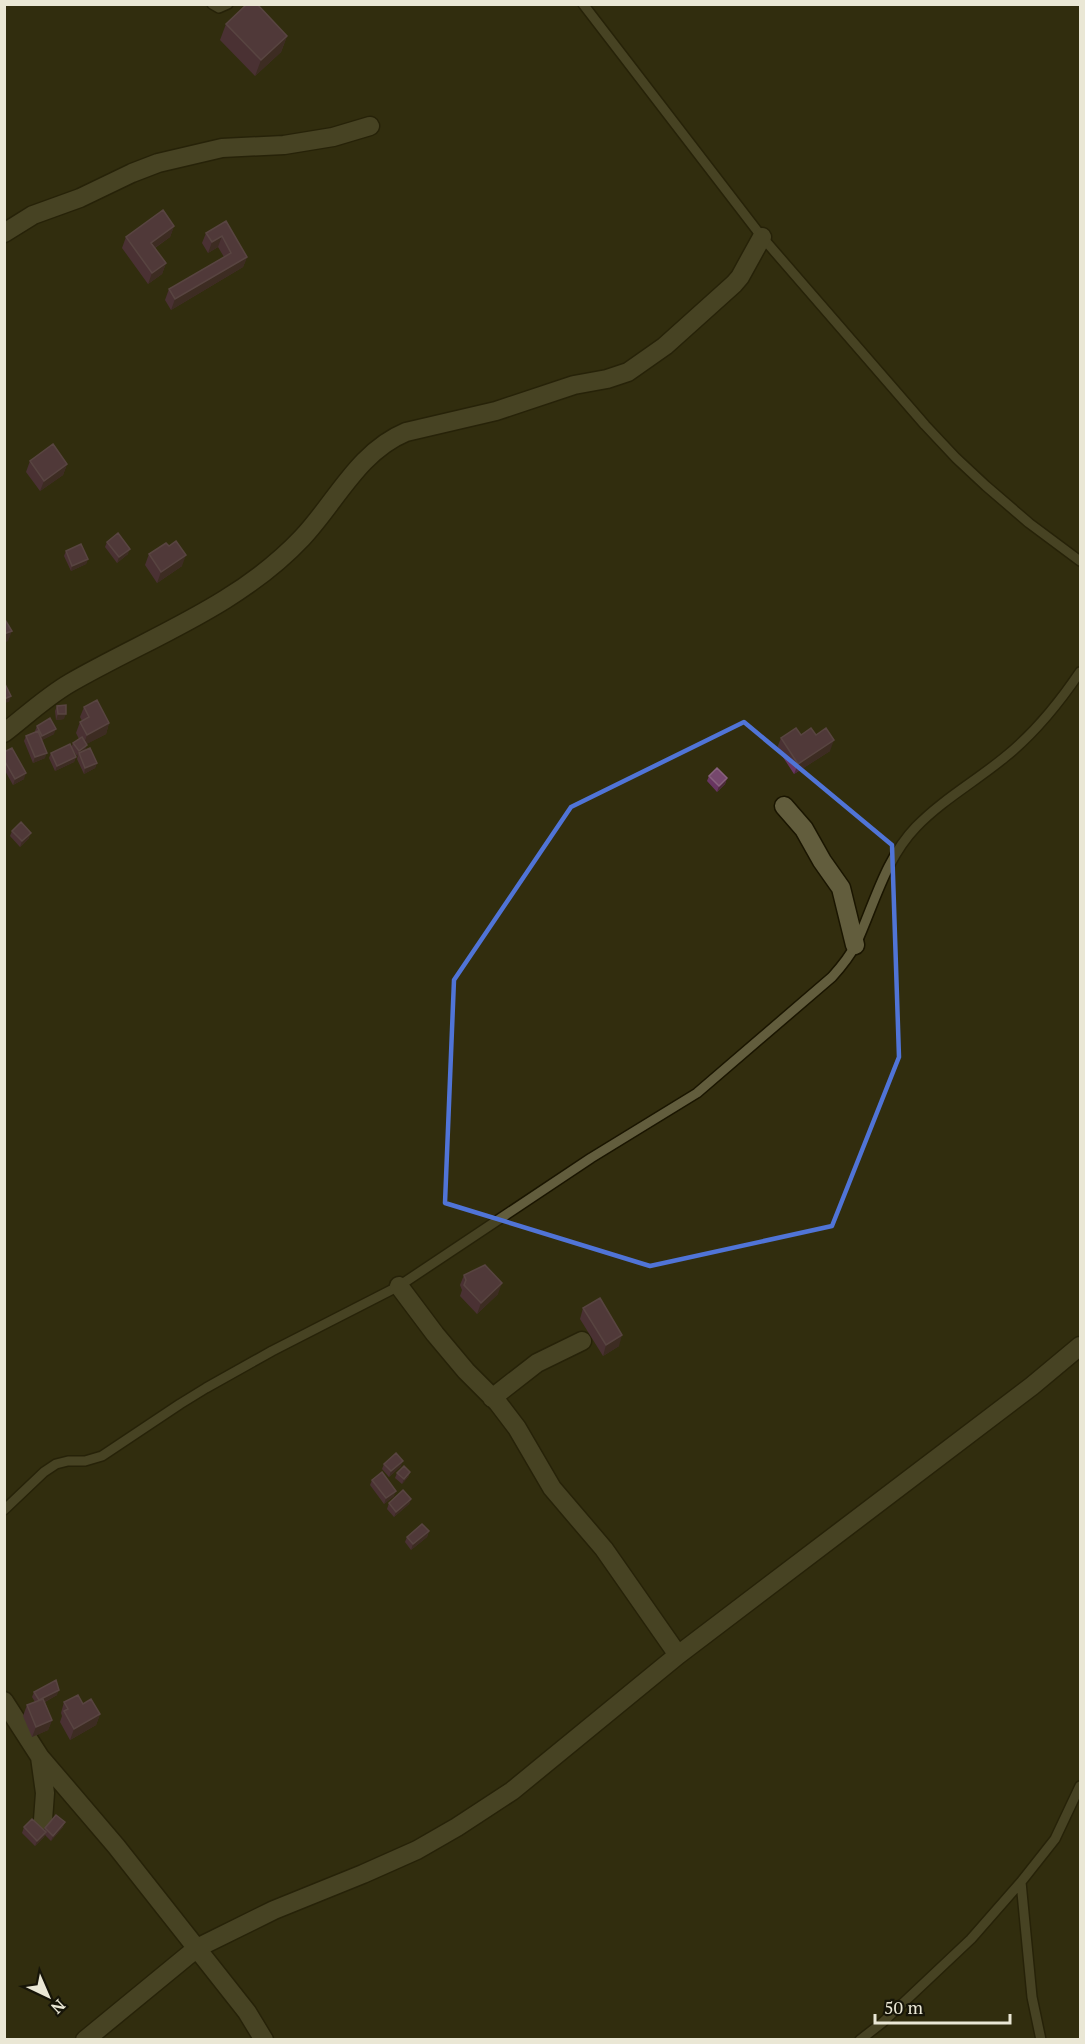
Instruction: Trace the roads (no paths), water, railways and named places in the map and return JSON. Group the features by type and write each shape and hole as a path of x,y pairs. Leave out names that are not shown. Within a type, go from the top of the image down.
{"street":[{"path":"4,233 33,215 80,198 158,163 222,148 284,145 333,137 370,126"},
{"path":"4,733 67,685 212,608 273,564 302,539 369,455 392,437 496,411 574,385 607,379 628,372 644,362 734,285 762,237"},
{"path":"784,806 804,829 841,888 855,945"},
{"path":"399,1286 435,1334 517,1428 552,1488 604,1549 678,1655"},
{"path":"492,1398 537,1363 582,1341"},
{"path":"85,2040 197,1948 274,1910 417,1850 512,1791 678,1655 1032,1386 1080,1346"},
{"path":"4,1701 40,1757 116,1846 197,1948 247,2012 264,2040"},
{"path":"40,1757 45,1792 42,1820"}],"lane":[{"path":"212,4 219,8 228,4"},
{"path":"583,4 762,237 956,458 1029,523 1080,561"},
{"path":"4,1510 44,1472 56,1464 85,1461 102,1456 206,1388 272,1351 399,1286 582,1163 697,1093 832,977 847,960 880,883 899,849 916,827 1024,741 1060,701 1080,672"},
{"path":"860,2040 883,2022 971,1939 1021,1882 1055,1839 1080,1786"},
{"path":"1021,1882 1032,1996 1041,2040"}]}
